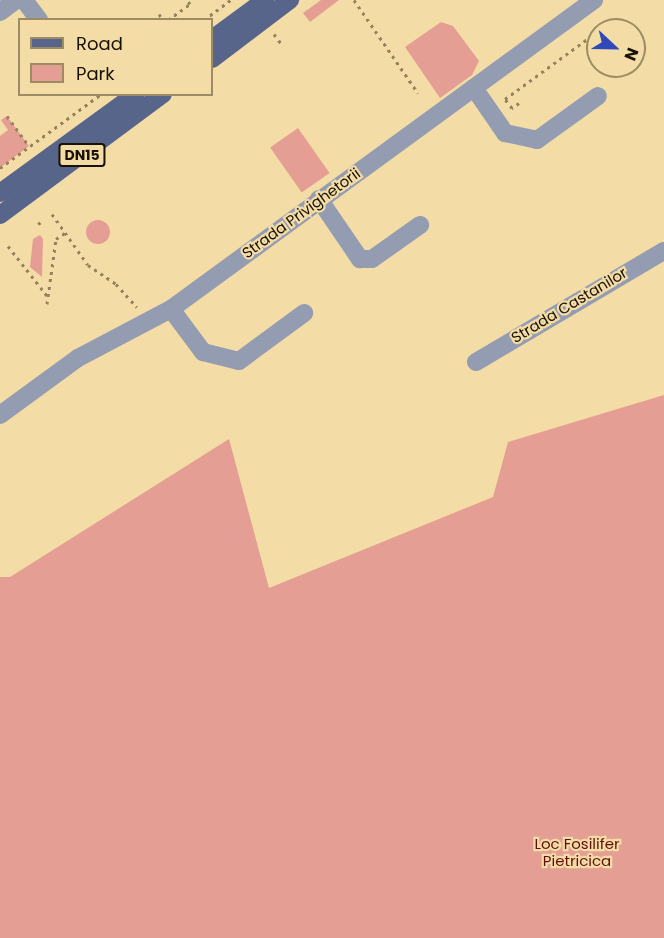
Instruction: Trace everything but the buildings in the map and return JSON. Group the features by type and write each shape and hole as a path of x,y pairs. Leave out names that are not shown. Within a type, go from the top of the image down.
{"main road":[{"path":"213,38 265,0"},
{"path":"213,58 290,0"},
{"name":"DN15","path":"0,193 133,96"},
{"name":"DN15","path":"0,215 160,96"}],"street":[{"path":"0,12 16,0"},
{"path":"24,0 38,18"},
{"name":"Strada Privighetorii","path":"0,415 78,358 171,309 594,0"},
{"path":"474,88 505,133 537,140 598,96"},
{"path":"319,199 360,259 372,259 420,225"},
{"name":"Strada Castanilor","path":"476,362 664,251"},
{"path":"171,309 203,352 238,361 304,313"}],"path":[{"path":"171,18 190,4 187,0"},
{"path":"207,18 231,0"},
{"path":"354,0 418,93"},
{"path":"159,14 162,18"},
{"path":"274,34 283,46"},
{"path":"519,103 512,108 505,99 586,40"},
{"path":"0,168 98,96"},
{"path":"7,116 29,146"},
{"path":"52,214 88,265 116,284 150,321"},
{"path":"38,224 43,221"},
{"path":"47,304 56,239 65,233"},
{"path":"8,246 48,297"}],"green space":[{"path":"321,0 339,0 310,22 303,13"},
{"path":"441,22 453,26 479,61 472,75 440,98 405,47"},
{"path":"7,116 29,146 0,168 0,136 8,130 1,120"},
{"path":"298,128 330,173 302,193 270,148"},
{"path":"98,220 106,224 110,232 106,240 98,244 90,240 86,232 90,224"},
{"path":"40,235 43,239 42,277 30,267 33,239"},
{"name":"Loc Fosilifer Pietricica","path":"664,395 664,938 0,938 0,577 10,577 229,439 269,588 493,497 508,442"}]}
